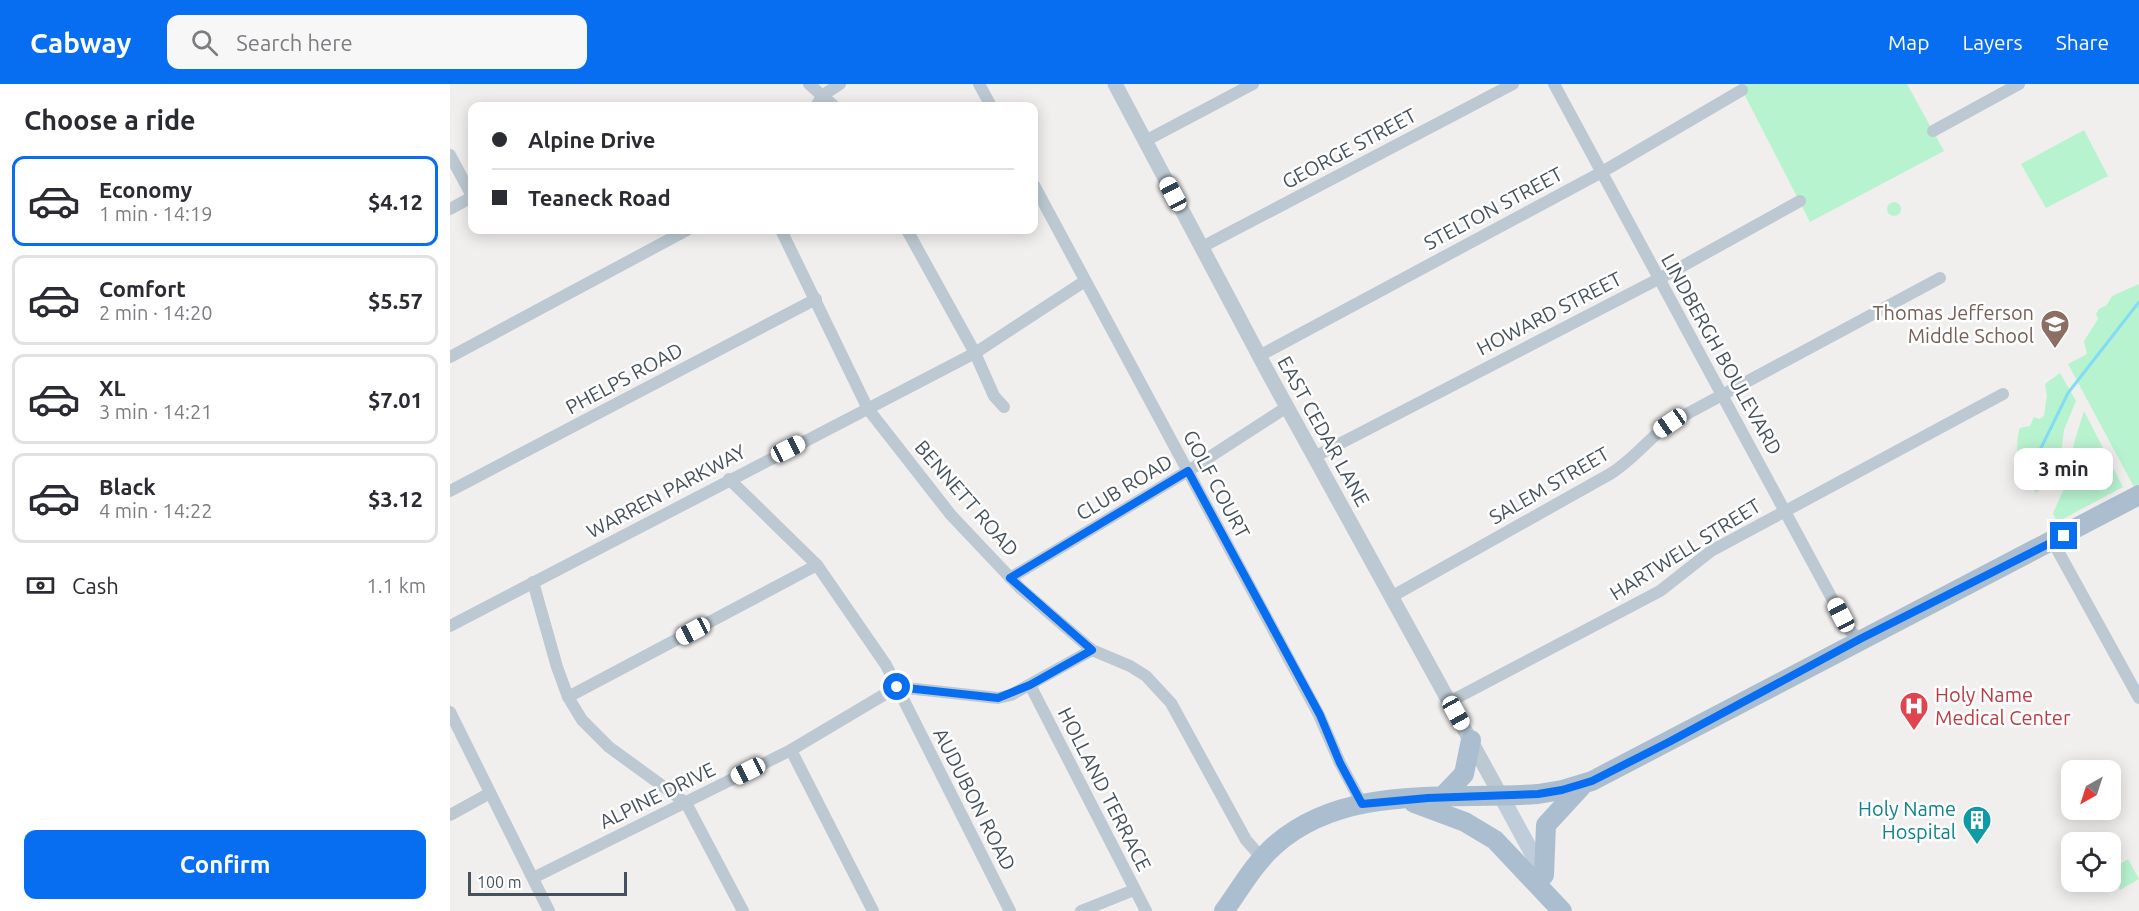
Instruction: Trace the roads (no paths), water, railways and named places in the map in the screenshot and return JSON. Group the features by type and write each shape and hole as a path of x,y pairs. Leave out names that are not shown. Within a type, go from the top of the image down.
{"main road":[{"path":"1224,911 1262,858 1283,838 1309,821 1362,804 1442,797 1554,792 1586,783 1669,742 1860,639 2053,542 2139,495"},
{"path":"1442,797 1464,774 1471,740"},
{"path":"1544,875 1546,825 1586,783"},
{"path":"1502,796 1562,911"},
{"path":"1406,800 1465,822 1496,840 1562,911"}],"street":[{"path":"809,84 830,102"},
{"path":"819,102 823,95 840,84"},
{"path":"979,84 989,102"},
{"name":"EAST CEDAR LANE","path":"1115,84 1259,356 1502,796"},
{"path":"1145,141 1253,84"},
{"name":"GEORGE STREET","path":"1202,248 1513,84"},
{"name":"LINDBERGH BOULEVARD","path":"1554,84 1849,630 1860,639"},
{"path":"1933,131 2019,84"},
{"name":"STELTON STREET","path":"1259,356 1602,172 1742,90"},
{"path":"450,155 468,189"},
{"name":"GOLF COURT","path":"1038,193 1320,715 1340,763 1362,804"},
{"path":"450,209 468,198"},
{"name":"HOWARD STREET","path":"1314,457 1659,278 1800,201"},
{"path":"450,357 680,234"},
{"name":"BENNETT ROAD","path":"783,234 868,409 951,515 1010,578 1092,650 1130,666 1146,676 1164,696 1246,840 1262,858"},
{"path":"908,234 975,353 994,396 1004,406"},
{"name":"SALEM STREET","path":"1391,597 1623,466 1655,434 1670,423 1940,278"},
{"name":"WARREN PARKWAY","path":"450,626 975,353 1085,281"},
{"name":"PHELPS ROAD","path":"450,491 816,299"},
{"name":"HARTWELL STREET","path":"1449,702 1660,591 1711,551 2003,394"},
{"name":"CLUB ROAD","path":"1010,578 1188,471 1287,407"},
{"name":"AUDUBON ROAD","path":"729,479 817,566 886,665 1010,911"},
{"path":"2053,542 2139,698"},
{"path":"568,697 817,566"},
{"path":"533,582 546,634 568,697 582,720 595,735 686,803 743,911"},
{"path":"897,687 987,699 1011,695 1092,650"},
{"name":"HOLLAND TERRACE","path":"1030,685 1146,911"},
{"name":"ALPINE DRIVE","path":"533,878 790,750 897,687"},
{"path":"450,712 549,911"},
{"path":"790,750 873,911"},
{"path":"450,816 490,793"},
{"path":"1081,911 1134,890"}],"waterway":[{"path":"2040,450 2068,393 2139,302"}],"place":[{"name":"Thomas Jefferson Middle School","path":"2055,350"},
{"name":"Holy Name Medical Center","path":"1914,732"},
{"name":"Holy Name Hospital","path":"1977,846"}]}
